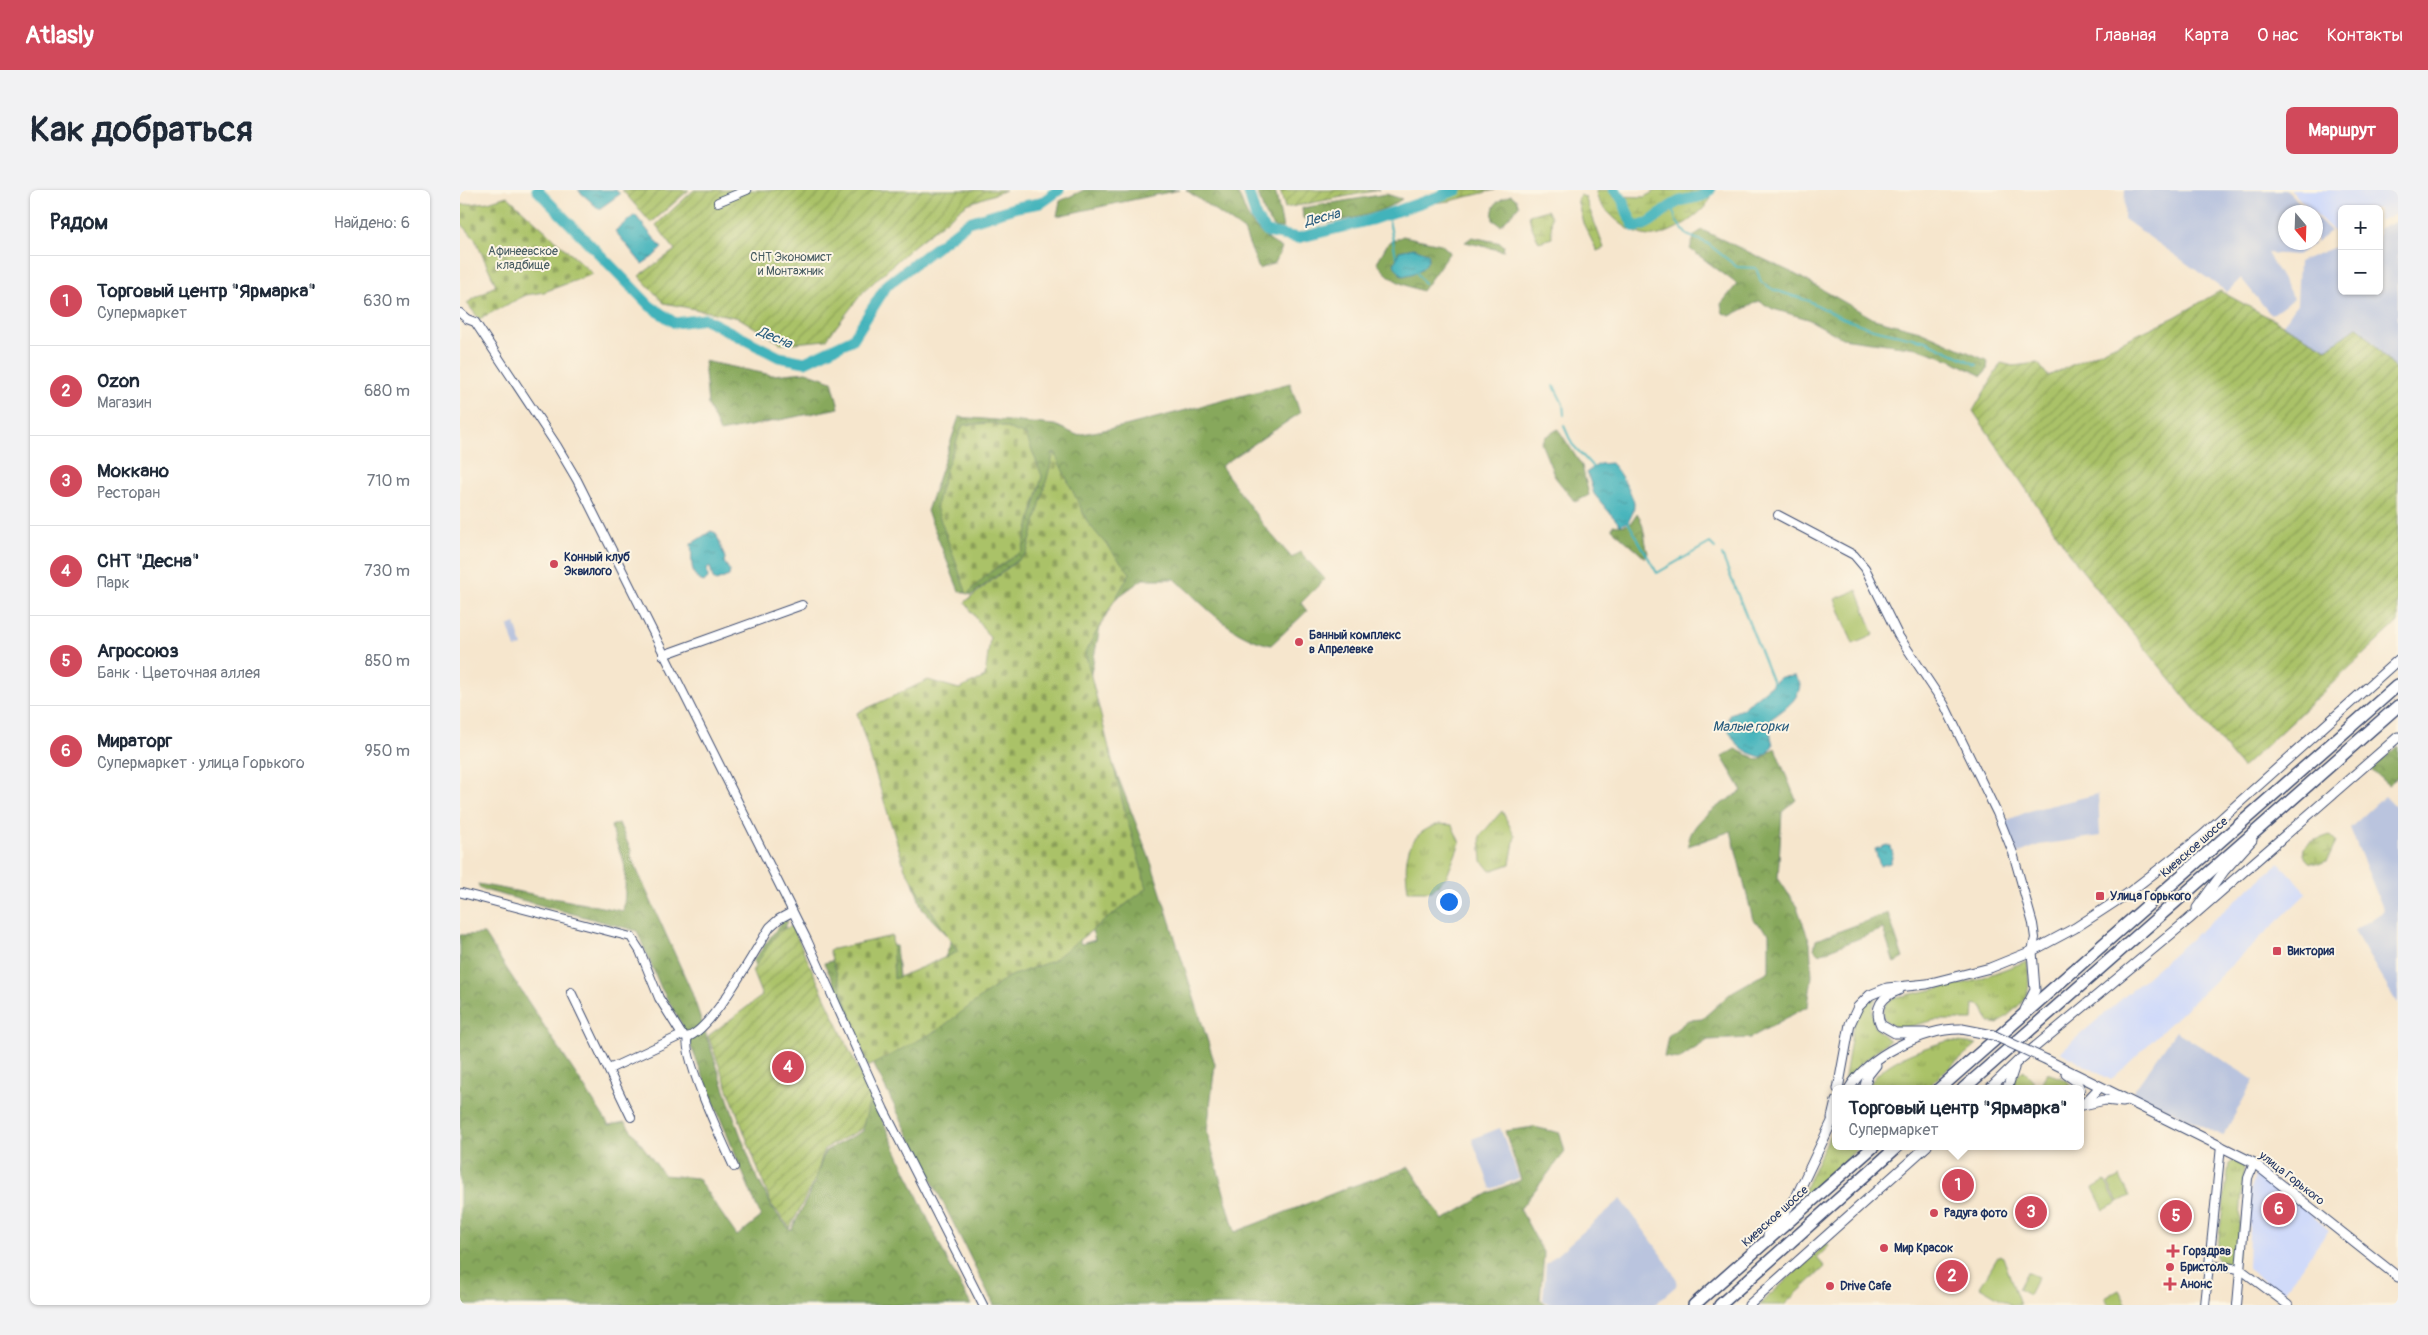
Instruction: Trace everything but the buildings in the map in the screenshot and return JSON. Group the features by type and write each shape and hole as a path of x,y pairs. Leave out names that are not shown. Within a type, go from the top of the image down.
{"highway":[{"name":"Киевское шоссе","path":"1944,1085 2398,685"},
{"path":"1968,1085 2264,826 2398,706"},
{"name":"Киевское шоссе","path":"1694,1305 1870,1150"},
{"path":"1720,1305 1894,1150"}],"main road":[{"path":"2133,1104 1993,1034 1962,1029 1930,1033 1895,1033 1884,1028 1880,1021 1878,1010 1884,998 1892,992 1971,973 2032,951 2075,928 2173,859 2220,820 2398,660"},
{"path":"1993,1085 2018,1061 2188,920 2398,737"},
{"path":"2188,920 2230,864 2264,826"},
{"path":"2018,1020 2035,990 2032,951"},
{"path":"1839,1085 1850,1024 1858,1007 1870,995 1882,990 1910,987"},
{"path":"1852,1085 1858,1076 1882,1057 1900,1046 1930,1033"},
{"path":"1865,1085 1868,1075 1882,1057"},
{"path":"2048,1060 2072,1078 2077,1085"},
{"path":"2008,1085 2018,1061"},
{"path":"2084,1105 2100,1087"},
{"path":"2084,1106 2110,1099 2133,1104"},
{"name":"улица Горького","path":"2133,1104 2254,1163 2398,1277"},
{"path":"1758,1250 1797,1195 1832,1121"},
{"path":"1749,1305 1923,1150"}],"street":[{"path":"718,202 747,190"},
{"path":"460,313 466,319 476,322 577,480 807,940 884,1110 983,1305"},
{"path":"1778,516 1854,556 1865,568 1898,635 1944,704 1997,813 2013,853 2033,924 2034,938 2032,951"},
{"path":"663,655 802,605"},
{"path":"462,893 632,937 640,951 659,998 685,1036 685,1043 696,1077 734,1166"},
{"path":"609,1069 685,1036 694,1034 710,1020 770,928 778,919 792,912"},
{"path":"571,992 631,1117"},
{"path":"2205,1305 2221,1146"},
{"path":"2237,1305 2248,1178 2254,1163"},
{"path":"2209,1265 2240,1269 2288,1305"}],"shaded area":[{"path":"2125,190 2286,190 2302,205 2278,205 2278,250 2304,250 2297,255 2267,253 2294,299 2271,315 2241,278 2227,292 2124,219"},
{"path":"2290,190 2398,190 2398,213 2383,219 2383,205 2338,205 2338,235 2323,221 2323,205 2306,205"},
{"path":"2398,221 2398,372 2358,326 2327,349 2283,325 2297,304 2299,262 2338,246 2338,295 2383,295 2383,227"},
{"path":"2323,224 2331,231 2323,237"},
{"path":"515,623 522,646 515,648 508,626"},
{"path":"2098,794 2100,836 2039,845 2017,854 2005,821 2032,810"},
{"path":"2385,796 2398,810 2398,1005 2354,931 2384,911 2350,828"},
{"path":"2279,863 2307,893 2111,1080 2060,1052"},
{"path":"2176,1031 2254,1080 2223,1136 2133,1092"},
{"path":"1500,1128 1519,1178 1491,1189 1472,1139"},
{"path":"2256,1173 2262,1173 2329,1230 2282,1294 2248,1269 2250,1192"},
{"path":"1621,1199 1662,1255 1677,1280 1676,1286 1654,1305 1550,1305 1543,1300 1546,1264"}],"green space":[{"path":"622,190 689,190 651,223"},
{"name":"СНТ Экономист и Монтажник","path":"694,190 1006,190 967,204 911,248 863,292 826,340 782,344 739,318 664,303 639,276 675,250 656,225"},
{"path":"1084,190 1179,190 1057,216 1060,201"},
{"path":"1186,190 1234,190 1242,201 1247,215 1254,226 1266,238 1282,248 1275,263 1259,269 1244,231"},
{"path":"1257,190 1275,190 1283,228 1275,228 1265,215"},
{"path":"1280,190 1379,190 1285,208"},
{"path":"1458,190 1495,190 1450,201 1431,203 1426,198"},
{"path":"1596,190 1610,190 1618,196 1644,197 1657,190 1712,190 1711,198 1705,206 1688,222 1666,233 1648,236 1626,228 1617,221 1600,203"},
{"path":"1386,194 1402,199 1370,214 1347,219 1313,225 1303,218 1302,208"},
{"path":"1511,195 1516,199 1519,206 1501,225 1493,220 1494,207 1499,201"},
{"path":"1580,195 1585,197 1604,248 1597,251 1583,223 1577,199"},
{"name":"Афинеевское кладбище","path":"507,196 593,274 544,292 526,295 479,319 467,303 496,285 475,239 460,222 460,205 488,202"},
{"path":"1547,210 1551,216 1552,238 1539,242 1531,225 1529,215"},
{"path":"1702,230 1793,273 1874,319 1920,331 1988,361 1987,370 1982,376 1951,360 1916,348 1842,338 1808,319 1773,309 1759,301 1730,316 1723,313 1721,304 1737,284 1690,249 1695,235"},
{"path":"1403,236 1441,244 1450,252 1422,291 1391,278 1377,262 1388,243"},
{"path":"1472,237 1501,243 1504,246 1503,251 1465,242"},
{"path":"2220,291 2327,349 2358,326 2398,372 2398,622 2242,768 2077,564 1973,411 2001,363 2013,366 2038,363 2048,376 2175,317"},
{"path":"704,361 772,375 806,372 832,381 839,408 720,432 708,405"},
{"path":"1290,383 1300,413 1221,466 1264,526 1292,558 1300,552 1325,579 1301,603 1307,611 1271,645 1243,635 1219,619 1175,579 1143,579 1104,607 1088,688 1042,561 1016,561 972,595 959,591 927,511 959,417 1055,425 1077,435 1125,426"},
{"path":"993,423 1026,435 1042,476 1022,551 989,573 967,594 936,507 946,469 963,425"},
{"path":"1558,429 1582,466 1589,495 1575,502 1555,477 1541,443 1545,437"},
{"path":"1054,452 1088,523 1130,573 1085,652 1125,812 1147,888 1052,961 1008,977 938,1030 868,1067 829,950 892,936 894,979 958,952 905,869 857,713 928,680 959,689 985,677 990,638 965,602 1027,553"},
{"path":"1637,513 1643,527 1648,553 1645,558 1612,529 1613,525 1621,526 1630,523"},
{"path":"1857,590 1874,635 1853,644 1835,599"},
{"path":"921,684 1030,820 1081,944 1095,940 1084,906 1094,715 1152,865 1215,1064 1207,1132 1235,1232 1347,1188 1409,1167 1443,1220 1491,1192 1521,1180 1505,1131 1534,1127 1560,1133 1565,1152 1520,1209 1544,1254 1540,1299 1547,1305 994,1305 824,963 860,953 868,946 896,946 899,977 943,962 952,940 922,909 857,713"},
{"path":"2398,746 2398,777 2388,785 2371,770"},
{"path":"1775,748 1796,800 1782,812 1778,878 1797,907 1810,943 1812,976 1808,1006 1750,1038 1708,1040 1679,1059 1664,1057 1668,1036 1688,1020 1702,1019 1732,992 1769,971 1769,933 1753,920 1731,831 1688,846 1694,828 1700,821 1716,807 1742,791 1722,757 1735,749 1759,760"},
{"path":"1502,811 1515,836 1510,864 1490,871 1482,861 1480,836"},
{"path":"619,823 631,851 631,857 691,990 736,1123 754,1171 773,1209 791,1231 814,1184 825,1151 863,1131 865,1099 875,1104 945,1256 971,1305 460,1305 460,935 484,934 609,1125 625,1122 664,1175 697,1178 737,1236 761,1217 682,1025 661,988 637,931 480,889 478,884 623,911 625,870 611,826"},
{"path":"1439,824 1452,825 1460,843 1447,876 1432,891 1408,891 1406,869 1409,850 1419,835"},
{"path":"2330,835 2336,841 2328,860 2319,864 2309,862 2303,855 2304,848 2310,842"},
{"path":"1888,913 1903,958 1894,963 1883,929 1819,954 1814,949 1816,940"},
{"path":"783,920 788,921 771,957 767,978 753,961"},
{"path":"792,926 871,1097 862,1129 824,1149 817,1175 790,1228 771,1204 708,1036 762,996 752,971 778,931"},
{"path":"2027,961 2029,984 2025,998 2021,1004 1998,1024 1989,1022 1982,1006 1974,1004 1973,1020 1935,1020 1899,1029 1886,1022 1883,1012 1886,1004 1897,997 1970,982"},
{"path":"1877,995 1872,1015 1873,1021 1879,1031 1890,1040 1858,1066 1846,1085 1844,1085 1853,1027 1862,1007"},
{"path":"1948,1041 1977,1044 1930,1085 1870,1085 1881,1071 1891,1064 1927,1047"},
{"path":"2023,1070 2034,1081 2031,1085 2014,1085 2015,1078"},
{"path":"2047,1073 2066,1080 2071,1085 2040,1085"},
{"path":"1832,1130 1832,1150 1856,1150 1799,1201"},
{"path":"2234,1161 2242,1162 2244,1166 2237,1258 2233,1263 2218,1262 2216,1257 2229,1164"},
{"path":"2120,1177 2130,1196 2118,1202 2108,1183"},
{"path":"2105,1181 2117,1203 2104,1210 2093,1188"},
{"path":"1827,1243 1829,1246 1817,1258 1825,1267 1784,1305 1759,1305"},
{"path":"1999,1255 2003,1257 2020,1305 2011,1305 1980,1287"},
{"path":"2027,1272 2038,1277 2029,1295 2018,1289"},
{"path":"2119,1290 2127,1305 2109,1305 2105,1298"}],"water":[{"path":"578,190 616,190 620,194 599,209"},
{"path":"635,215 662,248 642,264 615,231"},
{"path":"1414,248 1429,254 1428,259 1420,270 1402,276 1394,265 1399,251"},
{"path":"1611,463 1625,482 1634,504 1628,522 1620,525 1594,494 1587,472 1599,464"},
{"path":"711,531 716,533 725,558 724,562 730,571 729,576 716,581 713,579 710,566 707,568 708,578 704,582 699,580 693,572 691,544"},
{"name":"Малые горки","path":"1795,676 1800,683 1797,695 1790,704 1770,720 1769,728 1773,745 1768,753 1761,757 1747,752 1736,743 1726,726 1730,714 1742,709 1781,677"},
{"path":"1887,845 1891,847 1893,854 1890,863 1880,866 1875,849"}],"waterway":[{"name":"Десна","path":"537,190 650,306 675,323 705,319 779,357 805,362 853,339 887,285 969,222 1017,207 1041,203 1059,190"},
{"name":"Десна","path":"1248,190 1256,218 1267,232 1298,238 1371,220 1457,190"},
{"name":"Десна","path":"1614,190 1624,203 1629,218 1635,227 1647,224 1672,205 1682,200 1699,197 1710,190"},
{"path":"1669,208 1687,235 1707,243 1737,267 1756,268 1761,282 1774,290 1809,301 1842,318 1873,329 1926,341 1977,365"},
{"path":"1388,215 1396,256"},
{"path":"1417,273 1424,283"},
{"path":"1554,386 1563,404 1564,415"},
{"path":"1564,426 1572,444 1593,467"},
{"path":"1628,522 1657,573 1710,543 1715,548"},
{"path":"1722,555 1773,683"}],"place":[{"name":"Конный клуб Эквилого","path":"554,564"},
{"name":"Банный комплекс в Апрелевке","path":"1299,642"},
{"name":"Улица Горького","path":"2100,896"},
{"name":"Виктория","path":"2277,951"},
{"name":"СНТ \"Десна\"","path":"788,1067"},
{"name":"Торговый центр \"Ярмарка\"","path":"1958,1185"},
{"name":"Мираторг","path":"2279,1209"},
{"name":"Моккано","path":"2031,1212"},
{"name":"Радуга фото","path":"1934,1213"},
{"name":"Агросоюз","path":"2176,1216"},
{"name":"Мир Красок","path":"1884,1248"},
{"name":"Горздрав","path":"2173,1251"},
{"name":"Бристоль","path":"2170,1267"},
{"name":"Ozon","path":"1952,1276"},
{"name":"Анонс","path":"2170,1284"},
{"name":"Drive Cafe","path":"1830,1286"}]}
